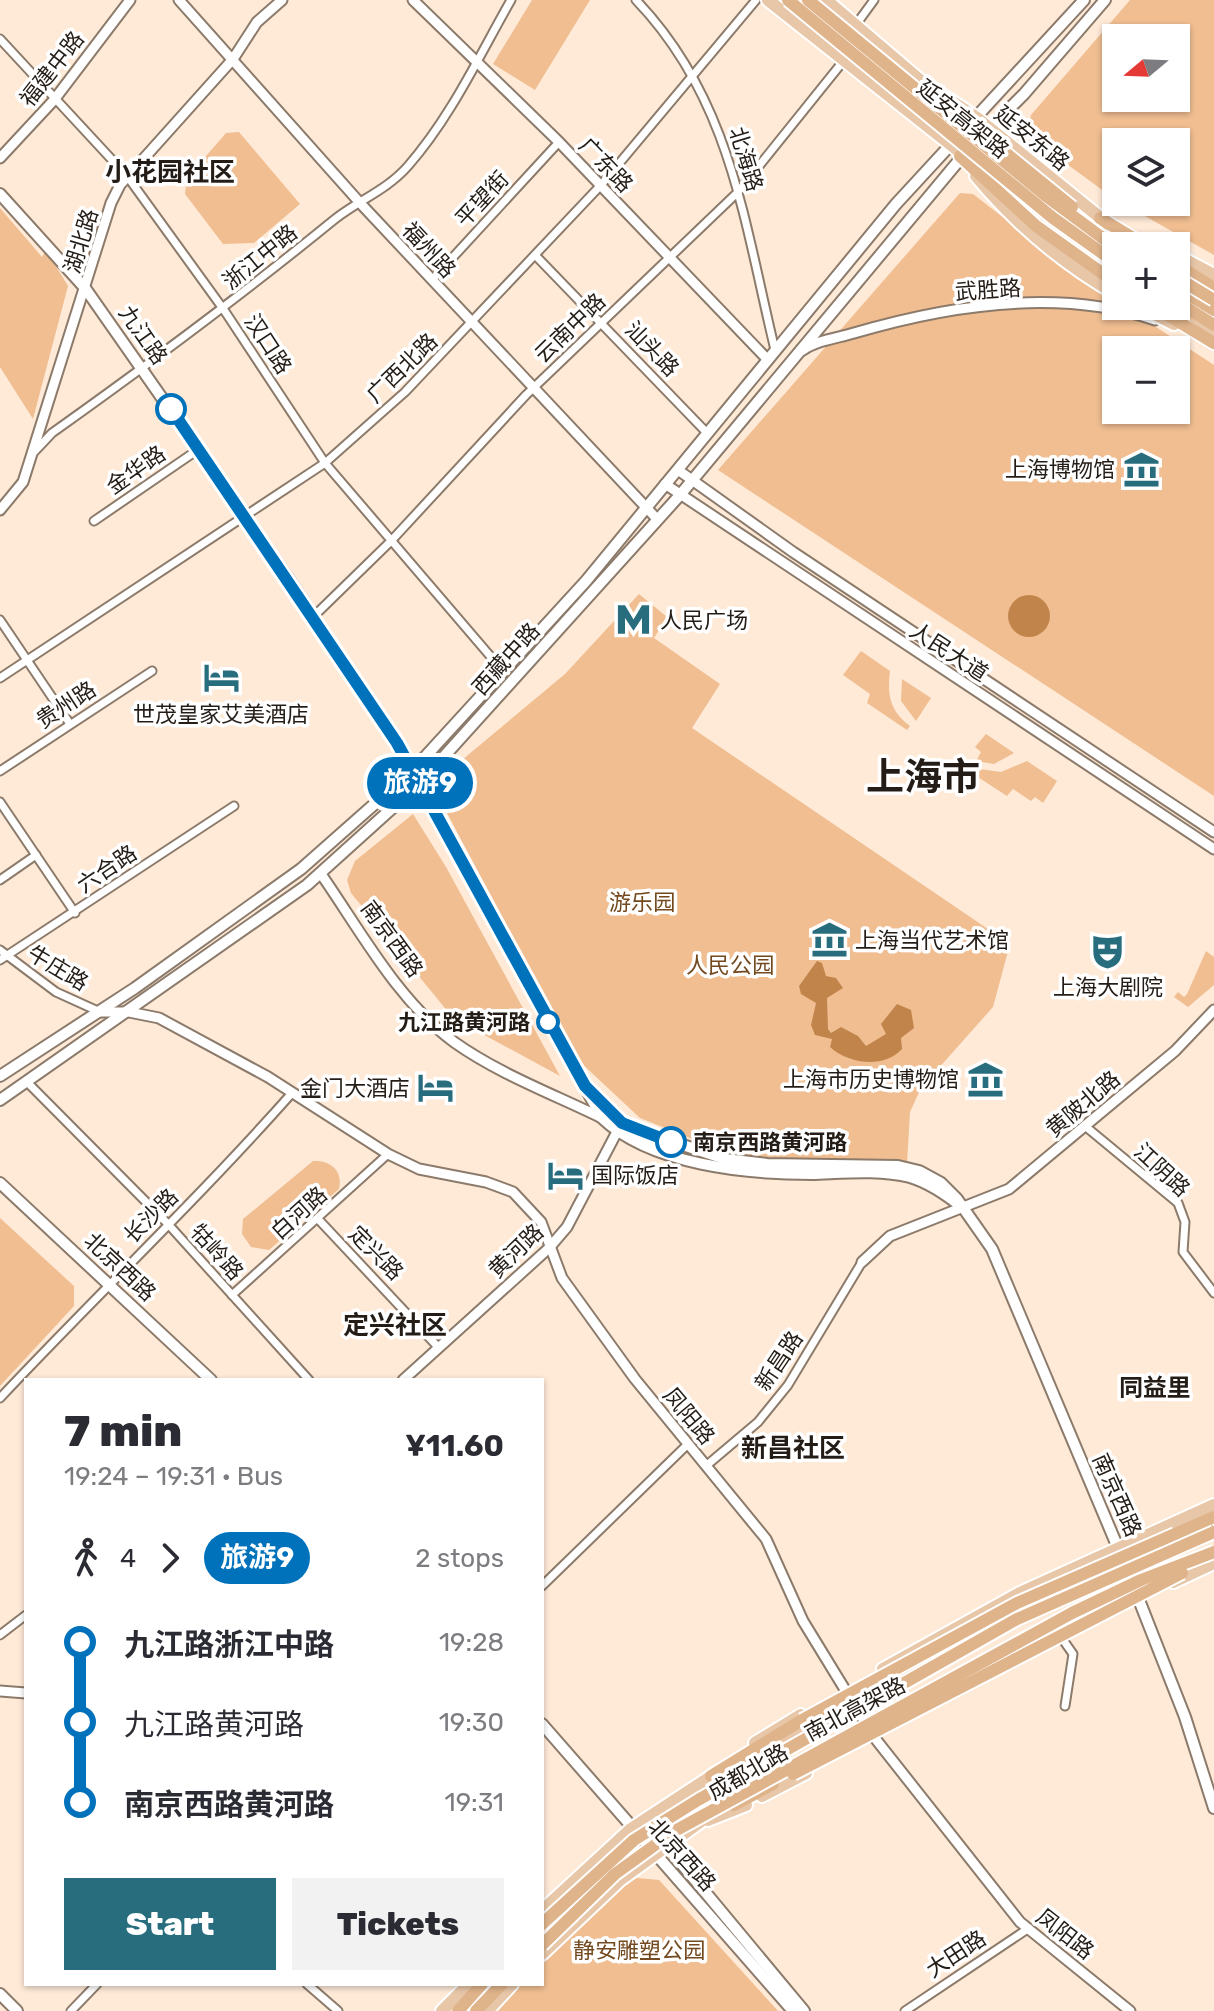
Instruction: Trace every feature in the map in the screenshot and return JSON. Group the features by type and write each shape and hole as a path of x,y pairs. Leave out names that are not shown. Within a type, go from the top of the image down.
{"highway":[{"name":"延安高架路","path":"786,0 1102,255"},
{"name":"延安高架路","path":"808,0 1046,196 1102,238"},
{"path":"818,0 1108,232"},
{"path":"962,156 1001,197 1102,274"},
{"path":"1100,218 1123,232"},
{"path":"1190,273 1214,288"},
{"path":"1190,285 1214,301"},
{"path":"1190,295 1214,310"},
{"path":"1190,311 1214,326"},
{"path":"1176,320 1214,343"},
{"path":"711,1776 802,1720 1019,1598 1214,1517"},
{"name":"南北高架路","path":"544,1922 605,1864 665,1818 982,1638 1214,1529"},
{"path":"707,1820 1077,1622 1213,1559"},
{"name":"南北高架路","path":"544,1943 615,1874 673,1832 1107,1595 1213,1559"},
{"path":"1074,1577 1115,1573"},
{"path":"1077,1622 1107,1595"},
{"path":"982,1638 1019,1598"},
{"path":"981,1664 1026,1652"},
{"path":"458,2011 480,1986"},
{"path":"476,2011 500,1986"}],"main road":[{"path":"768,0 952,146 1005,212 1055,254 1102,285"},
{"name":"延安东路","path":"826,0 921,81 977,118 1118,232"},
{"name":"西藏中路","path":"0,1076 100,1012 301,869 413,770 586,581 896,204 1084,0"},
{"name":"西藏中路","path":"0,1100 321,874 420,783 680,495 962,156 1105,0"},
{"path":"962,156 1102,255"},
{"name":"九江路","path":"0,194 85,288 244,515 413,770 602,1118"},
{"name":"延安东路","path":"1100,218 1128,232"},
{"path":"1190,262 1214,275"},
{"path":"1190,313 1214,326"},
{"path":"1193,315 1214,343"},
{"path":"1165,320 1214,343"},
{"name":"九江路","path":"585,1086 619,1128"},
{"name":"南京西路","path":"602,1118 670,1154 723,1168 907,1176 947,1195 963,1208 992,1249 1121,1546 1124,1562 1185,1717 1214,1808"},
{"name":"北京西路","path":"0,1183 209,1378"},
{"path":"849,1696 886,1668 1019,1598 1121,1546 1214,1505"},
{"path":"849,1696 884,1684 1040,1599 1151,1551 1214,1529"},
{"path":"1121,1546 1151,1551"},
{"path":"871,1733 992,1677 1177,1570 1213,1559"},
{"path":"871,1733 1077,1622 1213,1559"},
{"path":"1019,1598 1040,1599"},
{"path":"1077,1622 1094,1620"},
{"path":"884,1684 886,1668"},
{"name":"成都北路","path":"544,1909 631,1829 711,1776 774,1729 849,1696"},
{"name":"北京西路","path":"544,1726 793,2011"},
{"name":"成都北路","path":"544,1952 596,1901 654,1855 707,1820 721,1817 871,1733"},
{"path":"673,1843 681,1863 804,2011"},
{"path":"442,2011 467,1986"},
{"path":"487,2011 510,1986"},
{"path":"0,1994 17,2011"}],"street":[{"name":"福建中路","path":"0,158 54,100 130,0"},
{"name":"福州路","path":"179,0 361,204 657,519"},
{"name":"湖北路","path":"34,453 111,203 127,176 233,59 257,22 282,0"},
{"name":"广东路","path":"413,0 559,142 768,360"},
{"name":"浙江中路","path":"0,510 23,482 34,453 52,433 224,310 340,215 361,204 409,165 440,124 511,0"},
{"name":"北海路","path":"636,0 694,74 711,111 738,192 775,350"},
{"name":"广西北路","path":"0,678 325,463 405,392 601,185 756,0"},
{"path":"855,26 874,0"},
{"name":"汉口路","path":"0,39 127,176 224,310 325,463 503,671"},
{"name":"云南中路","path":"313,617 391,541 534,387 738,192 845,59"},
{"name":"平望街","path":"432,280 559,142"},
{"name":"汕头路","path":"536,256 708,434"},
{"name":"武胜路","path":"796,354 818,342 913,317 1001,306 1091,304 1131,312 1185,330"},
{"name":"金华路","path":"94,521 199,449"},
{"name":"人民大道","path":"678,470 1214,832"},
{"name":"人民大道","path":"665,484 1214,849"},
{"path":"0,620 70,724"},
{"name":"贵州路","path":"0,771 152,671"},
{"path":"0,802 75,913"},
{"name":"六合路","path":"2,955 75,913 234,806"},
{"path":"0,880 36,855"},
{"name":"南京西路","path":"321,874 397,983 453,1041 496,1067 602,1118"},
{"name":"牛庄路","path":"2,955 56,992 100,1012"},
{"name":"黄陂北路","path":"862,1262 890,1236 1009,1189 1175,1051 1214,1010"},
{"name":"凤阳路","path":"100,1012 129,1012 159,1018 292,1093 388,1154 419,1169 486,1182 513,1192 541,1222 562,1278 635,1379 766,1539 803,1621 871,1733 1020,1922 1130,2011"},
{"name":"牯岭路","path":"27,1082 168,1224 307,1378"},
{"name":"长沙路","path":"0,1398 108,1283 234,1158 292,1093"},
{"name":"江阴路","path":"1085,1126 1178,1203 1185,1222 1183,1252 1214,1293"},
{"name":"黄河路","path":"405,1378 549,1248 567,1227 619,1128"},
{"name":"白河路","path":"232,1295 319,1220 388,1154"},
{"name":"定兴路","path":"319,1220 439,1348"},
{"name":"新昌路","path":"707,1465 758,1422 788,1385 862,1262"},
{"path":"544,1584 688,1444"},
{"path":"0,1635 24,1617"},
{"path":"1061,1637 1073,1654 1065,1706"},
{"path":"0,1691 24,1693"},
{"name":"大田路","path":"905,2011 1029,1928"},
{"path":"71,2011 95,1986"},
{"path":"309,1986 338,2011"}],"green space":[{"path":"532,0 590,0 535,90 493,64"},
{"path":"1130,0 1214,0 1214,255 1190,241 1190,232 1173,232 1145,216 1190,216 1190,128 1102,128 1102,190 1038,143 1028,129 1031,115 1102,33 1102,112 1190,112 1190,24 1109,24"},
{"path":"239,132 300,204 254,243 223,244 185,194 187,178 226,133"},
{"path":"960,193 973,194 1102,291 1102,320 1145,320 1170,336 1102,336 1102,424 1190,424 1190,349 1214,365 1214,796 718,470"},
{"path":"0,208 42,257 46,250 68,286 33,419 0,367"},
{"name":"人民公园","path":"639,594 667,617 654,638 720,684 692,728 1010,944 993,1007 921,1088 910,1112 907,1163 769,1159 722,1151 640,1118 579,1061 440,800 438,780 565,674"},
{"path":"861,651 890,671 891,702 910,726 907,730 867,703 870,694 843,675"},
{"path":"902,679 931,698 916,721 901,701"},
{"path":"986,734 1014,753 994,764 976,761 981,752 975,747"},
{"path":"1027,761 1057,781 1043,803 1035,797 1031,801 1013,789 1007,796 970,772 973,768 1001,772"},
{"path":"413,814 446,867 560,1076 453,1018 351,893 347,880 355,861"},
{"path":"1206,951 1214,957 1214,985 1188,1007 1174,997 1178,992 1184,997 1187,994"},
{"path":"313,1161 325,1162 334,1168 339,1177 339,1189 269,1250 251,1247 242,1234 243,1219"},
{"path":"0,1218 74,1286 74,1306 0,1386"},
{"name":"静安雕塑公园","path":"637,1878 659,1880 778,2011 494,2011 519,1986 544,1986 544,1961 615,1889"}],"shaded area":[{"path":"1029,595 1044,601 1050,616 1044,631 1029,637 1014,631 1008,616 1014,601"},
{"path":"817,961 822,963 826,976 836,978 843,988 827,998 828,1029 831,1033 841,1027 858,1036 866,1046 886,1034 881,1024 897,1004 911,1010 914,1028 901,1038 902,1049 886,1059 857,1061 830,1047 832,1039 815,1035 811,1025 816,1003 801,994 799,986"}],"bus line":[{"name":"旅游9","path":"171,409 397,743 585,1086 622,1123 671,1142"}],"place":[{"name":"上海博物馆","path":"1141,469"},
{"name":"人民广场","path":"634,620"},
{"name":"世茂皇家艾美酒店","path":"221,678"},
{"name":"上海当代艺术馆","path":"829,940"},
{"name":"上海大剧院","path":"1108,951"},
{"name":"九江路黄河路","path":"548,1022"},
{"name":"上海市历史博物馆","path":"985,1079"},
{"name":"金门大酒店","path":"436,1088"},
{"name":"南京西路黄河路","path":"671,1142"},
{"name":"国际饭店","path":"565,1175"}],"district":[{"name":"小花园社区","path":"170,172"},
{"name":"上海市","path":"923,777"},
{"name":"定兴社区","path":"395,1325"},
{"name":"同益里","path":"1155,1388"},
{"name":"新昌社区","path":"793,1448"}],"park label":[{"name":"游乐园","path":"642,902"}]}
